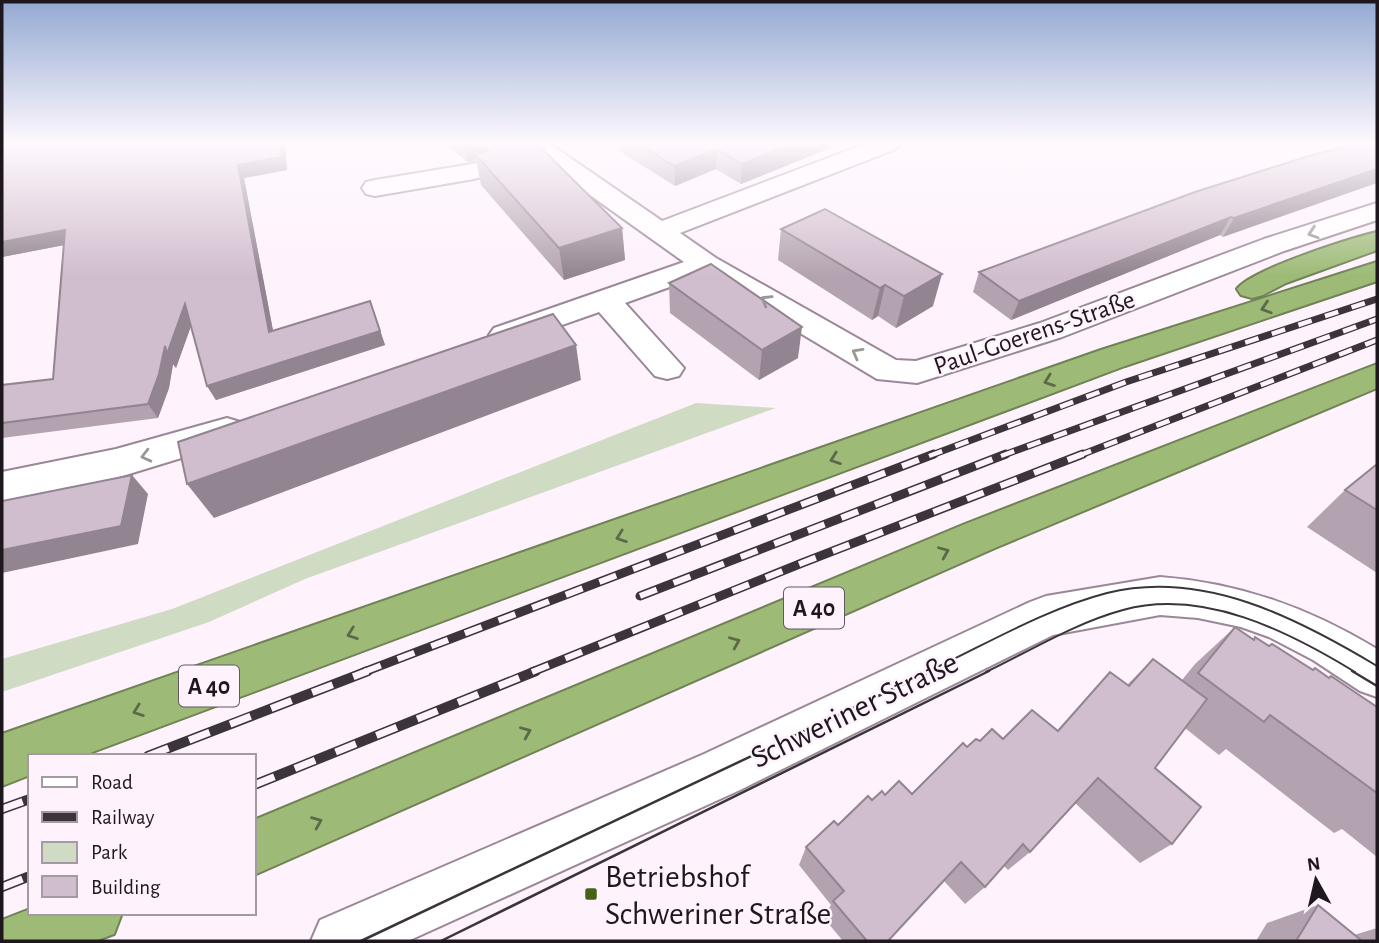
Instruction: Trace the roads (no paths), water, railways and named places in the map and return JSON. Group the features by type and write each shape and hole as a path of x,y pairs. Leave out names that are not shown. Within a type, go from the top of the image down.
{"highway":[{"path":"1113,358 1275,277 1377,240"},
{"name":"A 40","path":"2,760 1113,358 1377,271"},
{"name":"A 40","path":"256,847 980,536 1377,375"},
{"path":"23,941 88,915"}],"street":[{"name":"Paul-Goerens-Straße","path":"596,188 706,264 889,371 917,372 1051,330 1274,245 1377,211"},
{"path":"658,232 773,188"},
{"path":"476,345 706,264"},
{"path":"605,300 667,368"},
{"path":"2,487 153,455 258,421"},
{"name":"Schweriner Straße","path":"367,935 722,772 1046,616 1160,596 1198,599 1241,608 1283,622 1329,645 1377,675"}],"tram line":[{"path":"927,672 1061,608 1107,593 1143,587 1214,593 1248,603 1315,631 1377,666"},
{"path":"986,672 1070,630 1123,610 1153,605 1184,605 1244,617 1302,642 1355,672"},
{"path":"361,941 931,671"},
{"path":"441,941 989,671"},
{"path":"1352,671 1377,686"}],"railway":[{"path":"929,456 1126,382 1377,299"},
{"path":"1001,456 1377,319"},
{"path":"1078,456 1377,340"},
{"path":"364,672 934,454"},
{"path":"640,596 1006,454"},
{"path":"532,672 1083,454"},
{"path":"153,754 368,671"},
{"path":"256,784 536,671"},
{"path":"2,809 28,800"},
{"path":"2,887 28,877"}],"place":[{"name":"Betriebshof Schweriner Straße","path":"591,894"}]}
